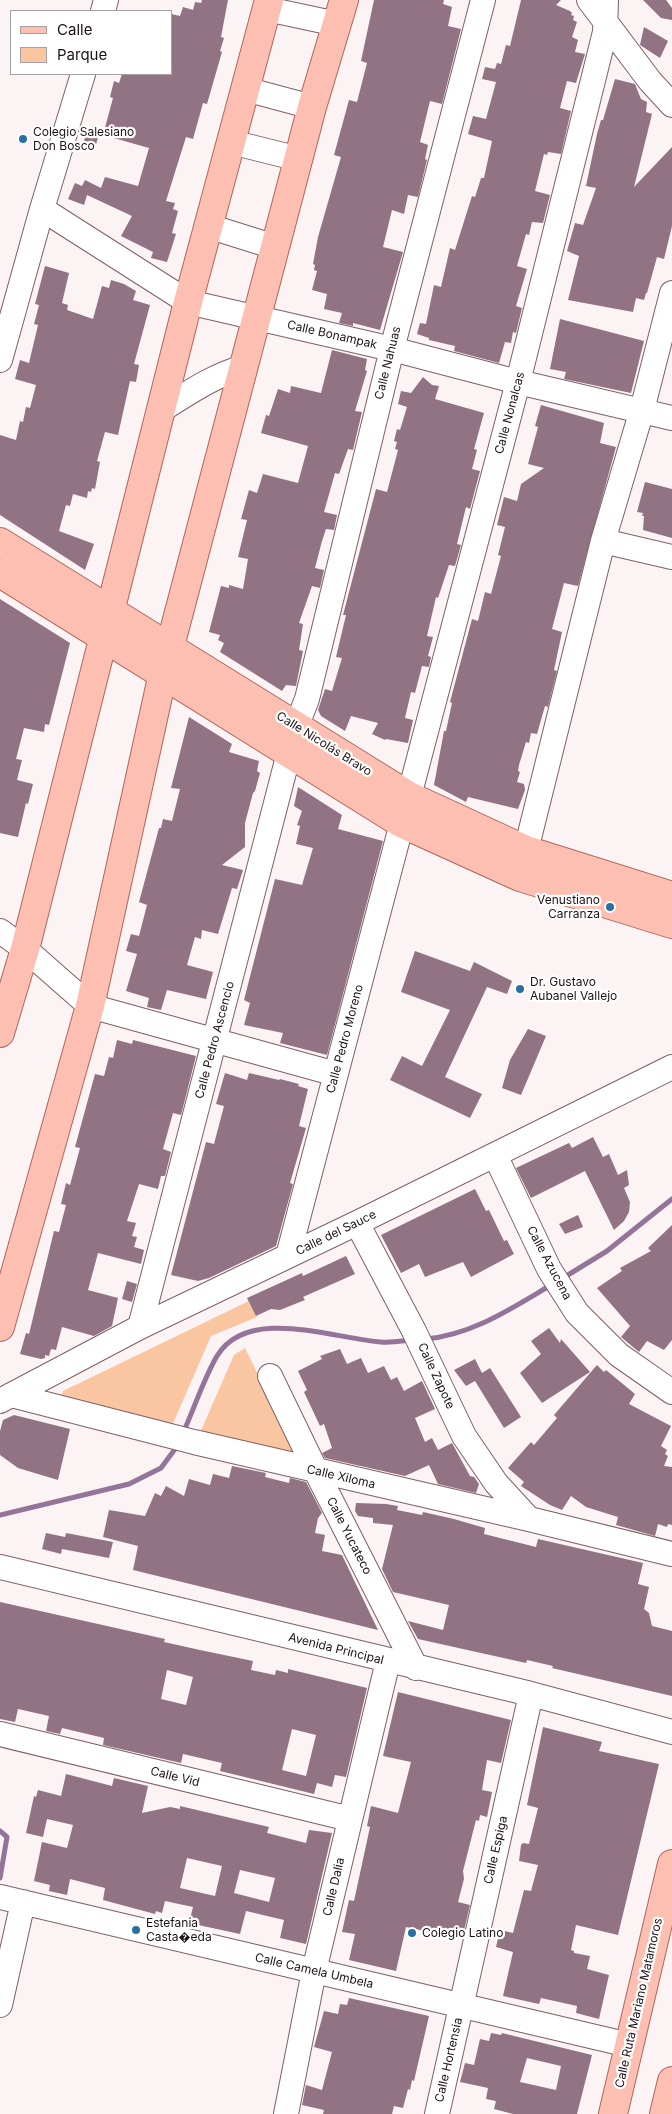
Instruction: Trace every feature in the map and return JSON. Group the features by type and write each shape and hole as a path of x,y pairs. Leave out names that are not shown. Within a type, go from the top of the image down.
{"main road":[{"path":"0,1033 26,949 188,302 268,4"},
{"path":"0,1327 90,1006 167,660 312,107 341,12"},
{"name":"Calle Nicolás Bravo","path":"0,542 108,624 167,660 296,727 409,796 526,850 672,896"},
{"name":"Calle Nicolás Bravo","path":"0,573 108,624"},
{"name":"Calle Nicolás Bravo","path":"167,660 289,753 401,823 520,877 672,924"},
{"name":"Calle Ruta Mariano Matamoros","path":"613,2114 672,1864"},
{"path":"664,2114 672,2081"}],"street":[{"name":"Calle Nahuas","path":"296,727 307,699 392,348 483,0"},
{"path":"589,0 650,81 672,105"},
{"name":"Calle Nonalcas","path":"401,823 518,382 605,32 606,0"},
{"path":"268,4 341,12"},
{"path":"0,360 42,209 83,75"},
{"path":"245,89 312,107"},
{"path":"231,142 299,159"},
{"name":"Calle Bonampak","path":"42,209 188,302 392,348 518,382 672,418"},
{"path":"208,226 275,247"},
{"path":"526,850 603,541 642,410 672,293"},
{"path":"161,410 198,387 231,371 244,367"},
{"path":"603,541 672,557"},
{"name":"Calle Pedro Ascencio","path":"140,1327 289,753"},
{"name":"Calle Pedro Moreno","path":"288,1256 401,823"},
{"path":"0,931 26,949 90,1006 336,1074"},
{"name":"Calle del Sauce","path":"5,1398 140,1327 358,1223 672,1067"},
{"name":"Calle Azucena","path":"495,1155 550,1269 578,1313 619,1355 672,1392"},
{"name":"Calle Zapote","path":"358,1223 425,1353 464,1436 496,1483 529,1518"},
{"name":"Calle Yucateco","path":"270,1376 416,1668"},
{"name":"Calle Xiloma","path":"5,1398 316,1471 529,1518 672,1554"},
{"name":"Avenida Principal","path":"0,1567 531,1694 672,1732"},
{"name":"Calle Dalia","path":"286,2114 314,1971 388,1661"},
{"name":"Calle Espiga","path":"462,2005 531,1694"},
{"name":"Calle Vid","path":"0,1734 350,1820"},
{"path":"0,2005 11,1900"},
{"name":"Calle Camela Umbela","path":"11,1900 629,2045"},
{"name":"Calle Hortensia","path":"437,2114 462,2005"}],"green space":[{"path":"249,1301 257,1317 211,1336 171,1428 61,1398 63,1391"},
{"path":"245,1348 289,1438 293,1456 199,1435 234,1355"}],"building":[{"path":"202,0 228,0 221,37 224,38 220,51 222,52 207,104 203,103 193,139 186,137 166,201 175,203 173,209 178,211 172,233 176,234 167,262 151,258 153,252 121,236 132,216 87,195 84,205 68,199 75,183 82,186 85,180 101,188 105,177 138,186 149,148 103,135 113,98 110,97 114,81 119,83 122,75 172,75 172,14 180,16 183,7 193,10 195,2 201,3"},
{"path":"374,0 444,0 443,4 452,7 448,26 461,29 442,104 430,101 420,142 428,145 425,159 427,160 418,197 408,195 404,214 392,210 383,247 403,252 380,330 353,323 353,326 339,323 342,313 324,309 327,294 312,290 317,271 314,270 315,265 313,264 318,237 341,157 334,155 349,100 357,102 367,63 361,61"},
{"path":"521,0 561,0 556,5 570,11 571,15 574,16 573,20 577,22 572,37 578,40 575,52 585,54 576,83 567,81 560,108 571,111 561,154 548,152 547,155 544,154 535,191 550,195 543,223 532,222 529,235 526,234 517,266 527,269 516,306 522,308 516,333 513,332 511,343 505,342 499,363 454,351 455,346 429,340 429,338 417,334 420,323 426,324 434,285 441,287 450,248 455,250 472,196 475,197 481,178 484,178 492,141 468,134 473,116 486,119 496,82 482,79 485,67 495,69 497,63 501,64 506,45 510,46"},
{"path":"643,0 666,0 672,8 672,20 661,18"},
{"path":"644,27 668,41 660,58 640,45"},
{"path":"615,79 635,84 641,99 647,102 646,112 652,114 634,187 672,147 672,226 664,259 657,257 644,300 636,298 633,312 568,300 579,256 567,251 575,223 583,225 596,188 586,186 597,134"},
{"path":"87,131 99,134 95,148 83,144"},
{"path":"45,266 69,273 62,303 68,305 67,310 93,319 102,286 109,288 111,280 124,284 136,291 133,300 150,305 134,364 139,365 136,382 130,381 118,435 105,432 97,461 100,462 95,489 92,488 91,492 88,491 87,498 73,494 70,506 66,505 59,531 94,544 85,570 0,515 0,435 16,440 20,421 23,422 26,407 30,408 36,385 15,379 20,360 29,363 38,325 34,324 39,305 35,304"},
{"path":"560,319 644,341 631,393 564,379 566,372 550,369"},
{"path":"332,350 367,359 365,370 367,371 355,411 362,412 353,450 348,449 339,474 335,473 324,512 337,515 334,530 326,529 315,568 324,570 320,588 312,586 299,623 303,624 299,650 303,651 296,686 286,685 282,691 220,652 224,643 218,640 220,635 209,632 221,586 229,588 229,585 243,589 248,559 238,557 247,520 241,519 249,490 257,493 263,474 298,483 308,446 261,433 266,415 269,416 278,389 290,393 291,386 321,393"},
{"path":"423,377 432,385 439,386 435,399 484,413 474,449 477,450 472,469 480,471 470,509 466,507 457,544 461,545 455,566 449,565 438,598 436,597 427,636 433,637 428,656 431,657 429,667 422,666 415,693 411,692 405,718 413,720 408,743 385,740 372,734 378,723 351,716 345,731 321,716 318,710 325,689 332,691 342,658 336,657 346,615 343,615 376,489 387,492 398,450 395,449 397,442 394,441 397,429 400,430 407,407 398,404 401,391 411,393"},
{"path":"541,405 604,423 600,443 616,447 578,586 564,583 552,629 562,632 554,670 557,671 548,707 545,706 537,734 531,733 529,743 526,742 519,765 518,771 520,772 517,782 524,784 525,790 518,809 468,797 466,802 434,785 444,731 446,731 452,703 450,702 472,619 478,621 485,592 491,594 501,556 498,555 505,527 497,525 504,497 517,501 521,484 544,468 528,464 538,427 535,426"},
{"path":"645,482 672,489 672,538 643,530 643,513 637,512"},
{"path":"0,599 70,643 49,725 45,724 44,732 24,728 16,759 22,760 17,780 33,784 28,804 26,803 18,837 0,833"},
{"path":"189,717 232,744 229,752 259,761 257,771 260,773 245,823 245,847 222,865 243,870 237,889 232,888 218,934 202,930 201,939 195,937 187,965 213,972 206,999 167,990 161,1010 147,1007 149,998 126,991 137,954 126,951 131,934 139,936 147,905 139,902 159,828 161,828 163,819 172,821 180,789 171,788"},
{"path":"298,787 342,815 338,829 383,841 327,1055 280,1043 283,1033 244,1025 250,1003 244,1000 275,879 302,885 313,848 296,844 300,826 297,825 302,811 294,806"},
{"path":"415,951 470,971 474,962 512,981 507,994 487,987 445,1077 482,1094 470,1118 390,1080 402,1056 422,1066 450,1010 401,992"},
{"path":"528,1029 546,1036 521,1095 502,1088 510,1060"},
{"path":"117,1040 132,1044 133,1040 196,1056 181,1115 173,1113 163,1149 171,1152 165,1176 161,1176 158,1189 139,1184 127,1221 136,1223 132,1236 137,1237 134,1247 144,1250 141,1264 98,1253 88,1290 118,1298 112,1326 94,1336 62,1327 56,1350 51,1349 49,1356 45,1355 45,1358 41,1359 20,1354 26,1333 29,1334 54,1231 59,1232 66,1205 61,1204 66,1183 70,1185 80,1148 75,1147 95,1074 104,1076 109,1057 113,1058"},
{"path":"225,1073 247,1080 249,1073 299,1084 298,1086 308,1089 299,1126 306,1128 290,1183 293,1184 276,1246 209,1278 198,1281 171,1275 206,1142 214,1144 224,1106 216,1104"},
{"path":"593,1137 603,1157 609,1154 618,1175 627,1170 629,1185 624,1188 630,1202 629,1212 624,1221 614,1230 585,1171 531,1198 516,1168 569,1143 572,1148"},
{"path":"475,1189 486,1211 489,1210 504,1241 507,1240 514,1254 471,1277 463,1262 425,1277 419,1264 401,1273 381,1235"},
{"path":"578,1215 583,1227 565,1234 559,1224"},
{"path":"672,1225 672,1340 664,1350 647,1341 639,1352 621,1337 630,1326 597,1288 622,1271 620,1268 651,1251 648,1248"},
{"path":"346,1256 355,1274 303,1297 305,1300 280,1310 271,1309 256,1316 247,1298 302,1273 303,1276"},
{"path":"127,1281 137,1284 132,1302 122,1299"},
{"path":"549,1328 560,1343 561,1339 590,1372 542,1403 520,1373 541,1354 531,1341"},
{"path":"340,1349 347,1364 361,1358 368,1373 384,1366 391,1380 397,1377 404,1391 422,1381 435,1409 415,1418 425,1442 432,1438 438,1450 452,1443 470,1476 474,1477 479,1484 476,1493 438,1484 429,1465 405,1476 325,1458 322,1453 332,1448 324,1424 320,1426 304,1392 307,1390 298,1371 322,1359 320,1356"},
{"path":"475,1359 482,1373 490,1368 521,1417 504,1428 475,1381 466,1386 454,1370"},
{"path":"597,1365 635,1394 629,1404 671,1426 661,1446 667,1450 665,1454 668,1456 664,1466 672,1467 672,1525 668,1524 667,1527 658,1524 655,1536 616,1525 618,1517 586,1507 571,1496 562,1510 550,1505 521,1486 524,1482 508,1468 531,1442 534,1445 557,1418 554,1415"},
{"path":"14,1415 70,1429 58,1480 18,1468 0,1455 0,1431 3,1420"},
{"path":"232,1466 266,1473 265,1477 289,1483 290,1478 306,1482 322,1513 318,1518 315,1533 325,1535 322,1551 342,1555 378,1630 133,1570 138,1546 103,1537 109,1510 145,1516 155,1493 161,1496 166,1486 184,1496 189,1479 210,1485 213,1474 229,1478"},
{"path":"356,1503 386,1504 398,1506 397,1510 422,1515 423,1512 454,1519 485,1528 484,1534 536,1547 538,1539 643,1563 638,1584 649,1587 644,1609 649,1613 652,1626 672,1631 672,1696 552,1668 553,1666 527,1660 526,1663 418,1639 408,1621 443,1630 449,1605 393,1592 382,1569 393,1525 373,1523 373,1518 358,1516 355,1511"},
{"path":"46,1533 65,1537 66,1533 113,1542 109,1558 62,1549 61,1554 42,1549"},
{"path":"0,1602 165,1639 164,1642 253,1661 251,1670 275,1675 276,1670 288,1673 288,1669 367,1688 346,1777 335,1775 332,1787 317,1783 314,1794 220,1771 222,1763 183,1754 181,1763 103,1745 104,1738 62,1728 60,1734 46,1731 49,1716 18,1709 15,1722 0,1719","holes":["167,1670 193,1677 186,1705 161,1699","292,1729 316,1735 306,1776 282,1770"]},
{"path":"398,1692 511,1720 501,1763 487,1760 482,1790 492,1792 487,1817 480,1815 479,1821 476,1820 463,1871 464,1879 458,1902 470,1905 462,1939 406,1927 396,1971 349,1960 355,1934 342,1932 349,1900 354,1901 370,1827 367,1826 371,1806 398,1813 411,1762 383,1756"},
{"path":"543,1727 602,1742 599,1751 659,1764 618,1935 576,1925 571,1950 574,1953 590,1956 587,1969 609,1975 599,2019 576,2013 577,2006 541,1998 539,2004 503,1996 513,1952 496,1947 500,1930 513,1933 524,1890 531,1891 538,1865 519,1861 521,1845 523,1843 529,1844 538,1808 527,1805"},
{"path":"66,1774 112,1786 114,1778 148,1786 142,1813 170,1807 180,1809 180,1806 269,1827 267,1833 306,1843 309,1830 332,1833 306,1944 280,1938 284,1920 246,1911 240,1934 189,1923 193,1907 165,1901 162,1913 156,1911 155,1914 103,1900 105,1888 70,1879 67,1895 49,1891 50,1885 34,1881 42,1842 67,1848 73,1825 47,1819 43,1837 26,1833 34,1796 36,1797 38,1790 61,1796","holes":["187,1858 222,1866 215,1896 180,1888","240,1870 275,1878 269,1902 234,1893"]},
{"path":"349,1998 429,2016 414,2081 412,2080 410,2090 408,2089 403,2108 394,2106 392,2114 323,2114 324,2110 302,2105 306,2085 322,2090 332,2052 314,2047 324,2011 338,2014 340,2004 347,2005"},
{"path":"491,2033 501,2035 502,2033 592,2055 577,2114 513,2114 494,2109 496,2101 486,2099 488,2088 460,2082 465,2063 474,2065 480,2039 489,2041","holes":["527,2058 561,2066 556,2090 520,2082"]}],"waterway":[{"path":"563,1278 607,1251 672,1199"},
{"path":"425,1339 459,1332 475,1326 506,1311 551,1285"},
{"path":"183,1433 217,1356 231,1341 249,1332 270,1328 293,1329 381,1342 412,1340"},
{"path":"0,1515 129,1484 161,1468 178,1445"},
{"path":"0,1831 7,1837 0,1878"}],"place":[{"name":"Colegio Salesiano Don Bosco","path":"23,139"},
{"name":"Venustiano Carranza","path":"610,907"},
{"name":"Dr. Gustavo Aubanel Vallejo","path":"520,989"},
{"name":"Estefania Casta�eda","path":"136,1930"},
{"name":"Colegio Latino","path":"412,1933"}]}
